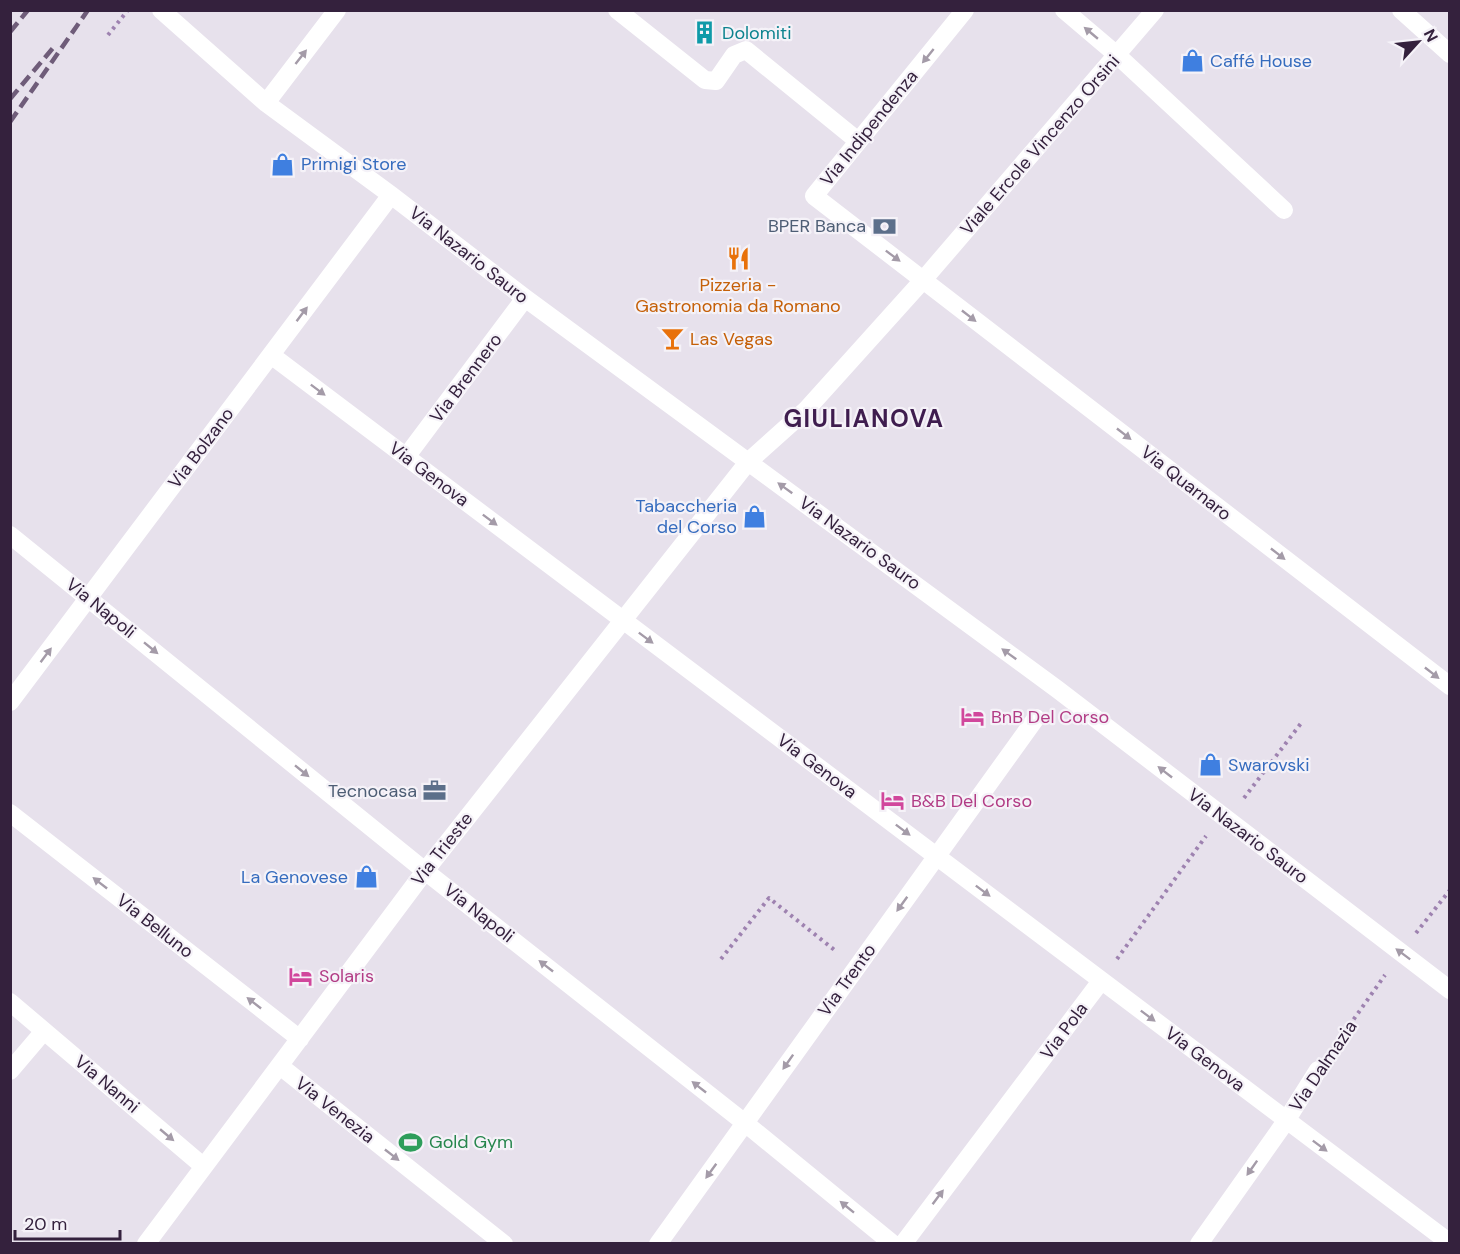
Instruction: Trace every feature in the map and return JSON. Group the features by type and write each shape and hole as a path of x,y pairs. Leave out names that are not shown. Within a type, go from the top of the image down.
{"street":[{"name":"Via Nazario Sauro","path":"161,10 266,103 525,298 1057,689 1449,990"},
{"path":"266,103 337,10"},
{"path":"617,10 705,80 716,81 734,55 746,50 858,141"},
{"name":"Via Indipendenza","path":"924,279 814,196 965,10"},
{"path":"1064,10 1117,55 1284,210"},
{"name":"Viale Ercole Vincenzo Orsini","path":"772,441 806,410 924,279 1155,10"},
{"path":"1401,10 1449,54"},
{"name":"Via Bolzano","path":"10,702 391,195"},
{"name":"Via Quarnaro","path":"924,279 1449,686"},
{"name":"Via Brennero","path":"406,457 525,298"},
{"name":"Via Genova","path":"271,355 1449,1243"},
{"name":"Via Trieste","path":"146,1244 425,871 748,462 772,441"},
{"name":"Via Napoli","path":"10,535 425,871 893,1244"},
{"name":"Via Trento","path":"658,1244 1036,718"},
{"name":"Via Belluno","path":"10,813 300,1039"},
{"name":"Via Pola","path":"903,1244 1101,981"},
{"name":"Via Nanni","path":"10,1002 203,1166"},
{"path":"10,1071 44,1031"},
{"name":"Via Venezia","path":"280,1066 504,1244"},
{"name":"Via Dalmazia","path":"1199,1244 1286,1121 1318,1070"}],"path":[{"path":"108,35 128,10"},
{"path":"1242,800 1302,722"},
{"path":"1101,981 1221,815"},
{"name":"Via Dalmazia","path":"1318,1070 1401,952 1449,890"},
{"path":"721,959 769,898 856,967"}],"railway":[{"path":"10,32 28,10"},
{"path":"10,122 88,10"},
{"path":"10,99 53,48"}],"place":[{"name":"Dolomiti","path":"704,33"},
{"name":"Caffé House","path":"1192,61"},
{"name":"Primigi Store","path":"283,164"},
{"name":"BPER Banca","path":"884,226"},
{"name":"Pizzeria - Gastronomia da Romano","path":"738,259"},
{"name":"Las Vegas","path":"672,339"},
{"name":"Tabaccheria del Corso","path":"755,516"},
{"name":"BnB Del Corso","path":"973,717"},
{"name":"Swarovski","path":"1210,765"},
{"name":"Tecnocasa","path":"435,791"},
{"name":"B&B Del Corso","path":"893,801"},
{"name":"La Genovese","path":"366,877"},
{"name":"Solaris","path":"301,976"},
{"name":"Gold Gym","path":"411,1142"}],"district":[{"name":"GIULIANOVA","path":"864,419"}]}
